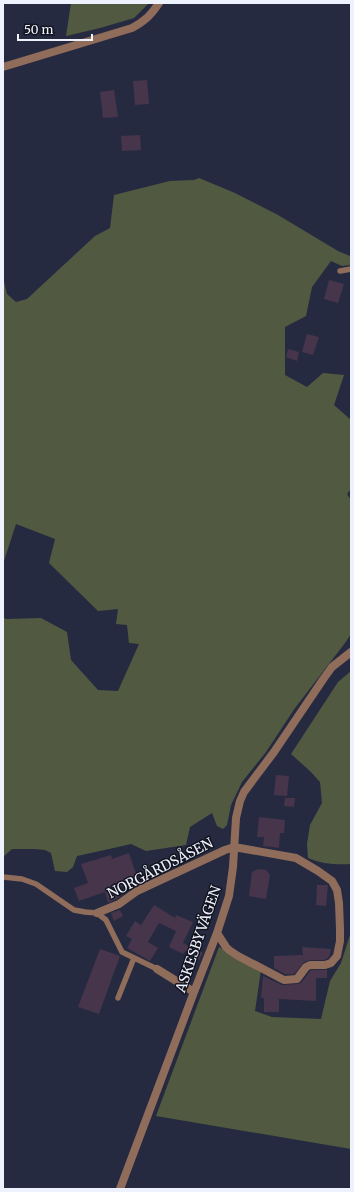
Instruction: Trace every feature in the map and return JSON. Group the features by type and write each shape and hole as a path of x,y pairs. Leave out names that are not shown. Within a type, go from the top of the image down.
{"street":[{"path":"3,67 132,28 151,15 159,3"},
{"name":"ASKESBYVÄGEN","path":"120,1189 217,933 229,896 232,881 234,832 237,810 244,792 274,752 332,667 351,652"},
{"path":"217,933 224,945 229,950 284,980 298,979 306,967 310,965 331,964 337,956 338,951 340,929 339,904 337,890 332,881 296,858 234,847"},
{"name":"NORGÅRDSÅSEN","path":"97,913 119,904 138,891 234,847"},
{"path":"157,969 194,992"}],"lane":[{"path":"340,271 351,269"},
{"path":"3,876 22,879 36,884 74,910 97,913 106,920 122,952 157,969"},
{"path":"118,998 134,958"}],"green space":[{"path":"71,3 149,3 134,18 66,36"},
{"path":"199,178 235,193 278,215 338,251 350,256 351,258 350,265 342,266 331,261 312,287 306,316 285,327 285,375 307,387 323,373 344,375 334,405 351,420 351,489 347,494 351,500 351,634 295,708 266,752 242,782 231,805 227,825 223,829 217,826 212,813 190,827 186,845 146,851 131,844 77,856 73,867 67,872 55,871 51,853 45,850 12,849 3,857 3,617 6,619 41,618 67,632 71,660 98,690 118,691 139,644 129,643 127,625 116,624 118,609 98,611 49,563 55,539 16,524 3,564 3,280 7,294 16,302 27,299 95,236 110,228 114,195 170,181 194,180"},
{"path":"351,671 351,864 329,864 308,858 307,844 310,825 322,803 320,782 291,754 338,682"},
{"path":"351,932 351,1149 156,1116 219,947 261,970 255,1011 272,1017 321,1019 330,981 341,963"}],"building":[{"path":"147,80 149,104 135,105 133,81"},
{"path":"114,90 118,117 103,118 100,92"},
{"path":"140,135 141,150 122,151 121,136"},
{"path":"329,280 344,284 338,303 324,299"},
{"path":"307,334 319,337 313,355 302,352"},
{"path":"288,349 299,352 297,361 286,357"},
{"path":"276,775 289,776 287,796 274,795"},
{"path":"285,798 295,798 294,807 284,806"},
{"path":"259,817 285,820 284,833 280,833 279,848 263,846 264,837 257,837"},
{"path":"129,853 138,880 117,888 120,897 108,903 105,892 79,901 74,888 88,883 81,864 111,855 112,859"},
{"path":"258,869 266,870 270,875 266,899 249,896 252,872"},
{"path":"317,885 328,885 326,906 316,905"},
{"path":"154,905 175,918 176,915 193,922 183,943 203,953 199,960 185,951 183,954 169,947 176,931 159,923 148,942 158,948 150,961 127,948 132,939 126,936 135,921 141,925"},
{"path":"120,910 123,916 114,921 111,913"},
{"path":"302,947 331,949 330,955 324,960 310,960 304,962 294,974 285,974 274,968 274,956 303,955"},
{"path":"100,949 120,956 99,1014 78,1007"},
{"path":"311,970 327,970 327,978 316,978 316,1001 279,999 279,1012 264,1012 264,998 261,998 263,976 282,985 297,984 301,983"}]}
